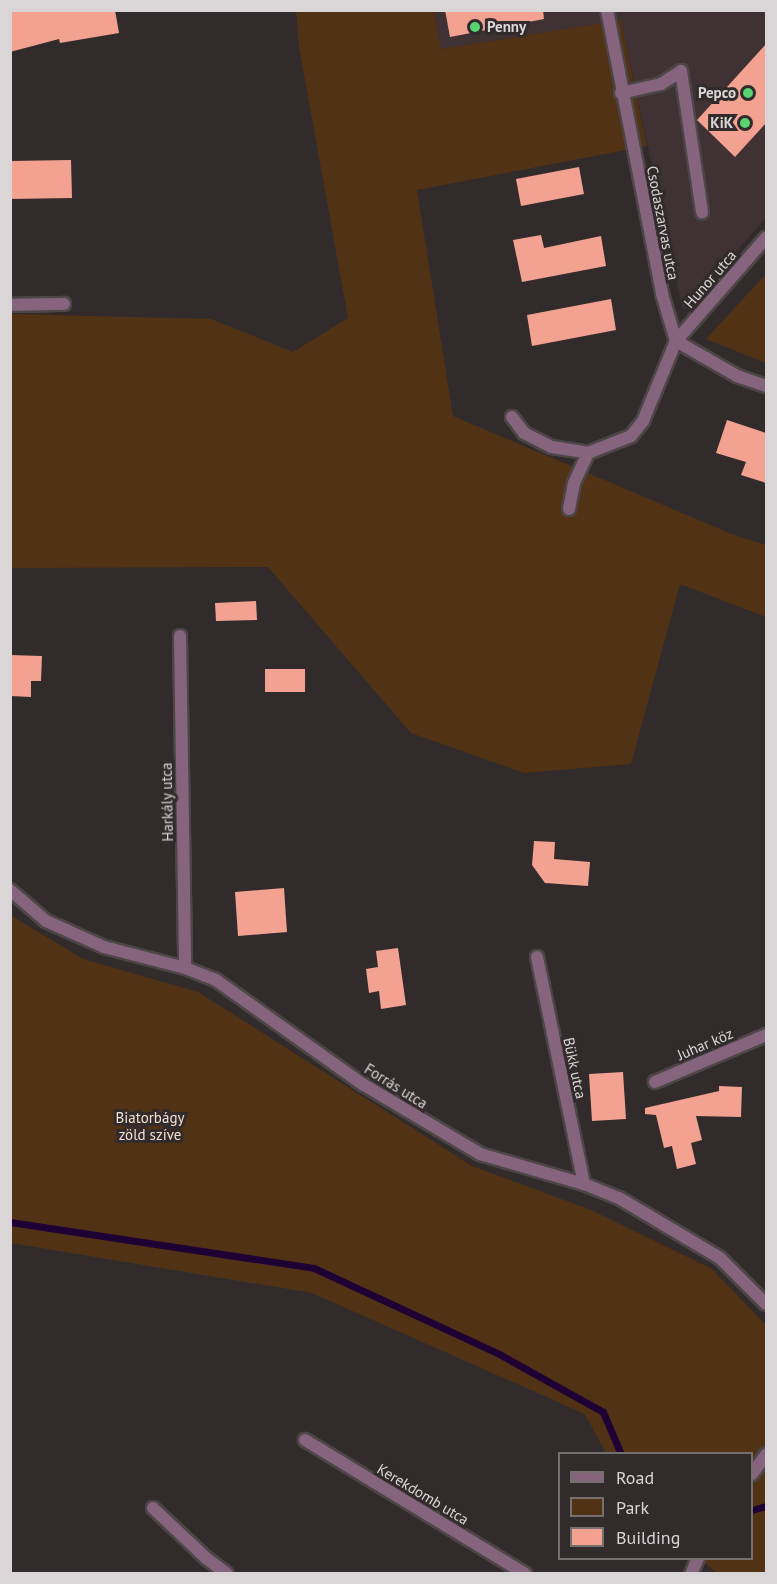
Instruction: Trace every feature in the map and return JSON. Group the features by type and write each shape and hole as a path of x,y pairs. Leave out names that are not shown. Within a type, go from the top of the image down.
{"street":[{"name":"Csodaszarvas utca","path":"607,10 621,93 662,294 676,340"},
{"path":"621,93 661,84 681,71 702,212"},
{"name":"Hunor utca","path":"588,453 630,436 638,429 676,340 766,238"},
{"path":"10,305 64,304"},
{"path":"676,340 737,376 766,386"},
{"path":"512,417 524,433 552,447 588,453 574,483 569,509"},
{"name":"Harkály utca","path":"180,636 185,968"},
{"name":"Forrás utca","path":"10,890 46,921 94,942 185,968 216,980 364,1085 480,1154 584,1184 619,1198 720,1258 766,1304"},
{"name":"Bükk utca","path":"537,957 584,1184"},
{"name":"Juhar köz","path":"655,1082 766,1035"},
{"name":"Kerekdomb utca","path":"305,1440 525,1574"},
{"path":"753,1473 766,1455"},
{"path":"153,1508 206,1558 227,1574"},
{"path":"691,1574 697,1560"}],"shaded area":[{"path":"434,11 766,11 766,218 683,311 621,20 441,49"}],"green space":[{"path":"296,11 434,11 441,49 621,20 647,146 417,190 453,416 734,535 766,545 766,617 680,584 631,764 524,773 411,733 268,567 11,568 10,314 211,319 293,352 348,318 299,47"},
{"path":"766,274 766,363 706,339"},
{"name":"Biatorbágy zöld szíve","path":"10,915 83,959 198,992 472,1166 591,1210 712,1269 766,1325 766,1573 716,1573 702,1560 753,1560 753,1452 605,1452 585,1414 312,1293 11,1243"}],"building":[{"path":"10,10 115,10 119,33 60,43 59,39 10,52"},
{"name":"Penny","path":"445,10 543,10 544,19 450,37"},
{"path":"766,44 766,123 735,157 697,120"},
{"path":"71,160 72,198 10,199 10,161"},
{"path":"579,167 584,194 521,206 516,179"},
{"path":"541,235 544,248 601,236 606,266 522,282 513,240"},
{"path":"611,299 616,330 532,346 527,315"},
{"path":"727,420 766,433 766,483 741,475 746,462 716,453"},
{"path":"256,601 257,620 216,621 215,603"},
{"path":"10,655 42,656 41,681 31,681 31,697 10,696"},
{"path":"265,669 305,669 305,692 265,692"},
{"path":"534,841 555,842 554,859 590,862 588,886 545,883 532,865"},
{"path":"284,888 287,932 238,936 235,892"},
{"path":"398,948 406,1005 381,1009 379,991 369,993 366,969 378,967 376,951"},
{"path":"623,1072 626,1119 592,1121 589,1074"},
{"path":"719,1086 742,1087 741,1117 696,1116 702,1140 691,1143 696,1164 677,1169 672,1146 664,1148 656,1115 645,1114 645,1108 719,1091"}],"waterway":[{"path":"10,1222 314,1268 499,1354 603,1412 620,1452"},
{"path":"753,1510 766,1506"}],"place":[{"name":"Penny","path":"475,27"},
{"name":"Pepco","path":"748,93"},
{"name":"KiK","path":"745,123"}]}
